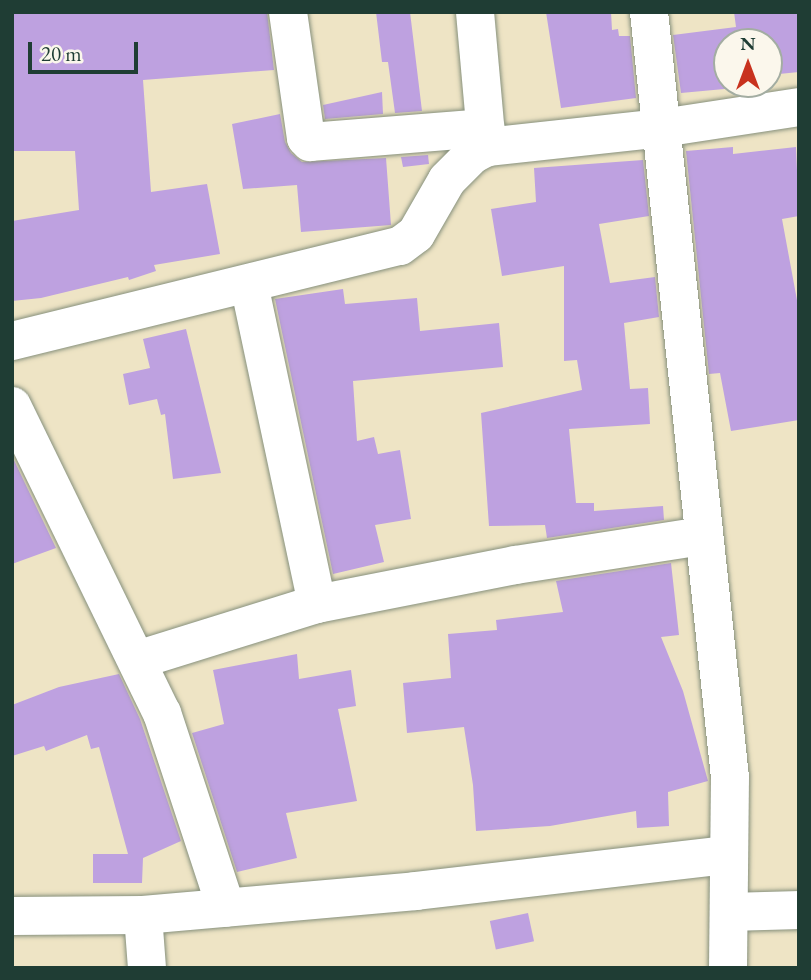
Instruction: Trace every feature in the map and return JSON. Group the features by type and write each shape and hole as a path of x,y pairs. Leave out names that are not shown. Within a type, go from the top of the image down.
{"street":[{"path":"288,12 306,138 310,142 486,138 662,128 799,107"},
{"path":"12,341 400,246 416,234 447,180 486,138 475,12"},
{"path":"649,12 730,777 729,968"},
{"path":"249,284 317,604"},
{"path":"12,406 162,713 226,908"},
{"path":"138,660 317,604 515,565 703,536"},
{"path":"12,916 144,915 416,891 728,855"},
{"path":"730,912 799,910"},
{"path":"144,915 147,968"}],"building":[{"path":"12,12 267,12 274,70 143,80 151,192 207,184 220,254 154,265 156,271 129,280 128,277 41,298 12,301 12,221 79,210 75,151 12,151"},
{"path":"376,12 410,12 422,111 395,113 388,62 382,62"},
{"path":"546,12 611,12 612,30 618,29 619,36 630,36 636,98 561,108"},
{"path":"734,12 799,12 799,72 783,74 783,28 728,28 736,27"},
{"path":"713,30 713,90 681,93 673,35"},
{"path":"382,92 383,114 325,119 323,105"},
{"path":"280,114 285,142 291,153 302,162 386,158 391,225 301,232 297,185 243,189 232,124"},
{"path":"733,147 733,154 796,147 799,216 782,219 799,311 799,420 731,431 720,373 709,374 686,151"},
{"path":"428,155 429,164 403,167 401,157"},
{"path":"643,160 649,216 599,224 610,283 655,277 659,317 624,323 630,389 648,388 650,424 569,429 576,503 594,503 594,511 663,506 664,520 547,538 545,525 489,526 481,413 582,390 577,360 564,361 564,266 502,276 491,209 536,202 534,168"},
{"path":"343,289 345,304 417,298 420,331 499,323 503,367 353,381 357,441 374,437 378,454 400,450 411,519 375,525 384,562 333,574 275,299"},
{"path":"186,329 221,473 173,479 165,414 161,415 157,399 129,405 123,374 150,368 143,339"},
{"path":"12,456 56,548 12,564"},
{"path":"671,563 679,635 661,637 683,691 708,781 668,792 669,826 637,828 636,811 550,826 476,831 473,785 464,727 407,733 403,683 451,678 448,634 497,630 496,620 563,612 556,581"},
{"path":"297,654 299,679 351,670 356,706 338,709 357,801 286,813 297,858 237,872 192,733 224,724 213,670"},
{"path":"119,674 140,719 181,841 143,858 142,883 93,883 93,854 128,854 99,747 91,749 87,735 46,751 44,746 12,756 12,705 59,687"},
{"path":"528,913 534,941 496,949 490,921"}]}
